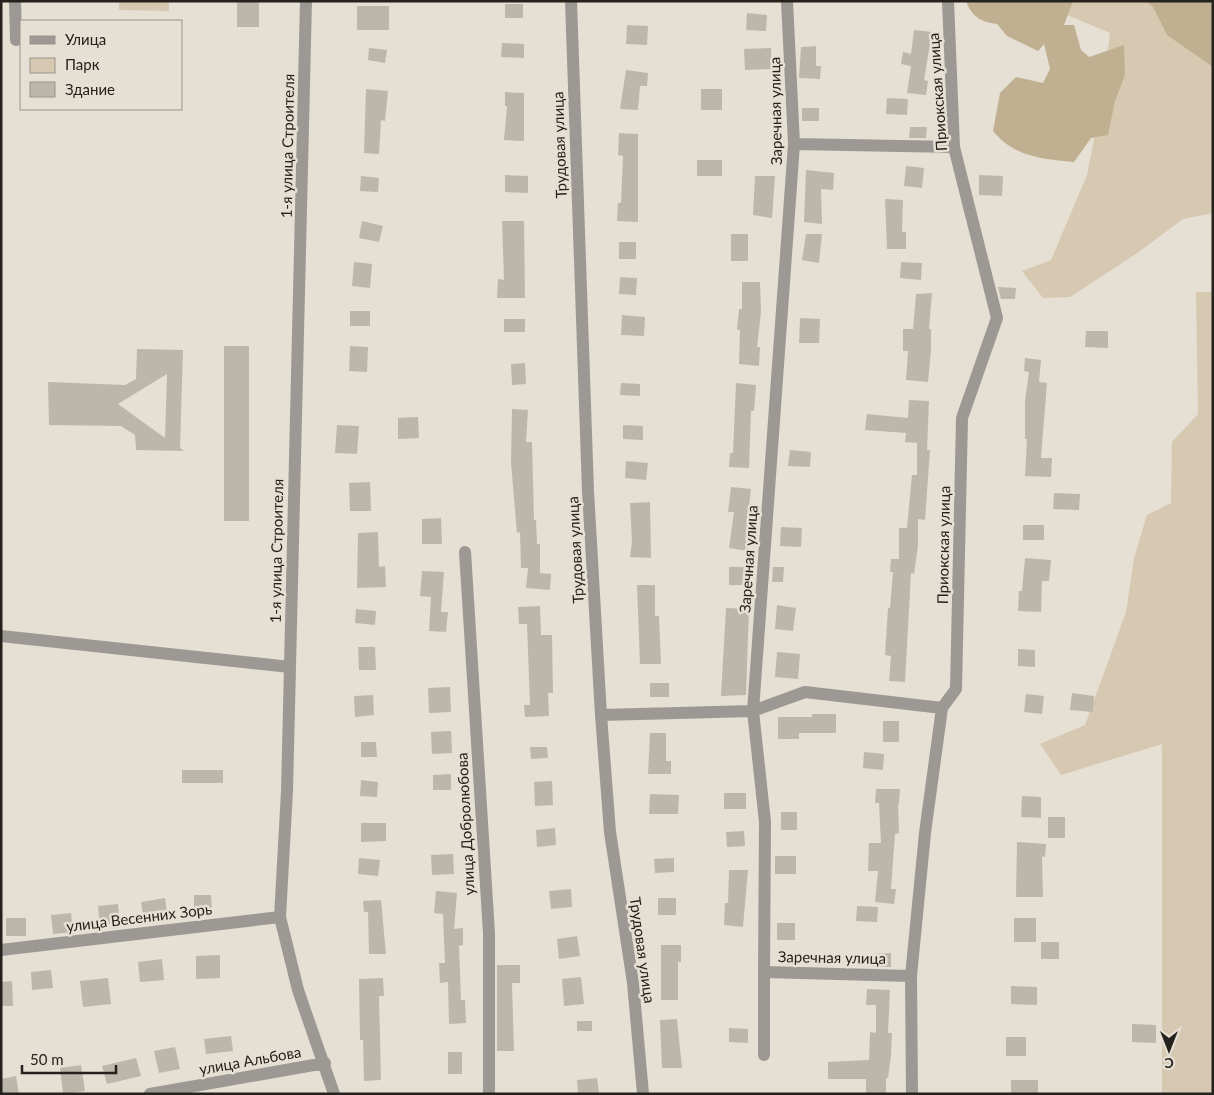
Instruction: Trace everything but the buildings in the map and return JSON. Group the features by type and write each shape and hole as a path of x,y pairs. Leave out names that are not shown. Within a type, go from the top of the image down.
{"street":[{"path":"15,1 16,40"},
{"name":"1-я улица Строителя","path":"306,1 287,791 280,917 298,990 325,1063 334,1094"},
{"name":"Трудовая улица","path":"571,1 588,490 601,716 610,832 632,983 643,1094"},
{"name":"Заречная улица","path":"787,1 794,144 753,712 765,822 764,972 911,976"},
{"name":"Приокская улица","path":"912,1094 911,976 925,833 942,708 956,690 962,418 997,318 954,147 948,1"},
{"path":"794,144 954,147"},
{"name":"улица Добролюбова","path":"466,552 489,933 489,1094"},
{"path":"1,636 290,667"},
{"path":"601,716 753,712 805,692 942,708"},
{"name":"улица Весенних Зорь","path":"1,950 280,917"},
{"path":"764,972 764,1055"},
{"name":"улица Альбова","path":"150,1094 325,1063"}],"green space":[{"path":"119,1 169,1 169,11 119,10"},
{"path":"1042,1 1213,1 1213,213 1183,219 1136,254 1070,297 1043,298 1022,271 1051,260 1087,175 1100,109 1110,33 1048,7"},
{"path":"1196,292 1213,292 1213,1094 1162,1094 1162,744 1061,775 1040,744 1085,725 1126,612 1134,558 1147,515 1171,503 1172,442 1198,414"}],"shaded area":[{"path":"966,1 1073,1 1064,25 1074,25 1081,50 1089,57 1124,45 1125,75 1115,101 1108,135 1091,138 1074,162 1051,160 1030,155 1001,140 993,131 1000,93 1016,77 1043,83 1050,69 1044,44 1038,51 1007,36 997,24 986,22 974,15"},
{"path":"1146,1 1213,1 1213,67 1167,35 1153,7"}]}
